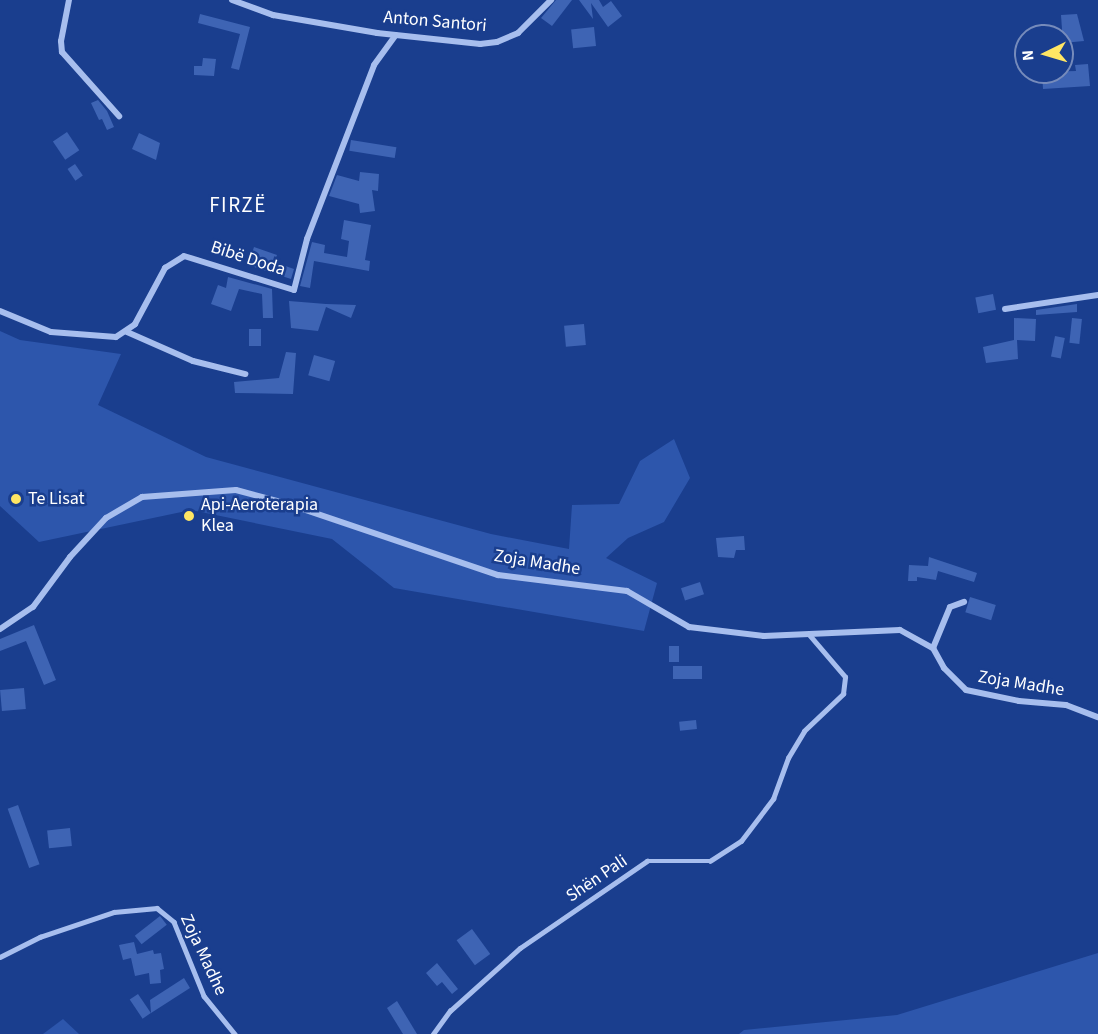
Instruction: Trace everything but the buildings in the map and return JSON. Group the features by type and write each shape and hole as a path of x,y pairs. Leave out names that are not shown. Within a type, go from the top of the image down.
{"street":[{"path":"69,0 61,41 62,52 119,116"},
{"name":"Anton Santori","path":"232,0 273,15 446,42 497,42 518,33 551,0"},
{"name":"Bibë Doda","path":"127,332 135,324 165,268 183,256 294,290 307,239 374,66 396,35"},
{"path":"1005,309 1098,295"},
{"path":"0,311 51,332 100,338 127,332 193,361 244,374"},
{"name":"Zoja Madhe","path":"0,629 33,607 70,557 106,518 142,497 236,490 285,503 498,575 627,591 689,627 724,634 809,635 900,630 933,648 944,668 966,690 1019,701 1066,705 1098,717"},
{"path":"933,648 950,607 964,602"}],"lane":[{"name":"Shën Pali","path":"433,1034 450,1011 520,948 647,861 710,861 741,841 773,799 788,758 804,731 843,694 845,677 809,635"},
{"name":"Zoja Madhe","path":"0,957 40,938 114,912 157,908 174,922 204,996 235,1034"}],"shaded area":[{"path":"0,331 20,340 121,354 98,405 206,457 491,534 569,549 572,505 619,504 640,461 674,439 690,478 664,522 628,538 606,558 657,583 644,631 394,588 332,539 191,510 39,542 0,506"},
{"path":"1098,953 1098,1034 739,1034 744,1030 897,1015"},
{"path":"63,1019 79,1034 43,1034"}],"place":[{"name":"Te Lisat","path":"16,499"},
{"name":"Api-Aeroterapia Klea","path":"189,516"}],"district":[{"name":"FIRZË","path":"238,205"}]}
